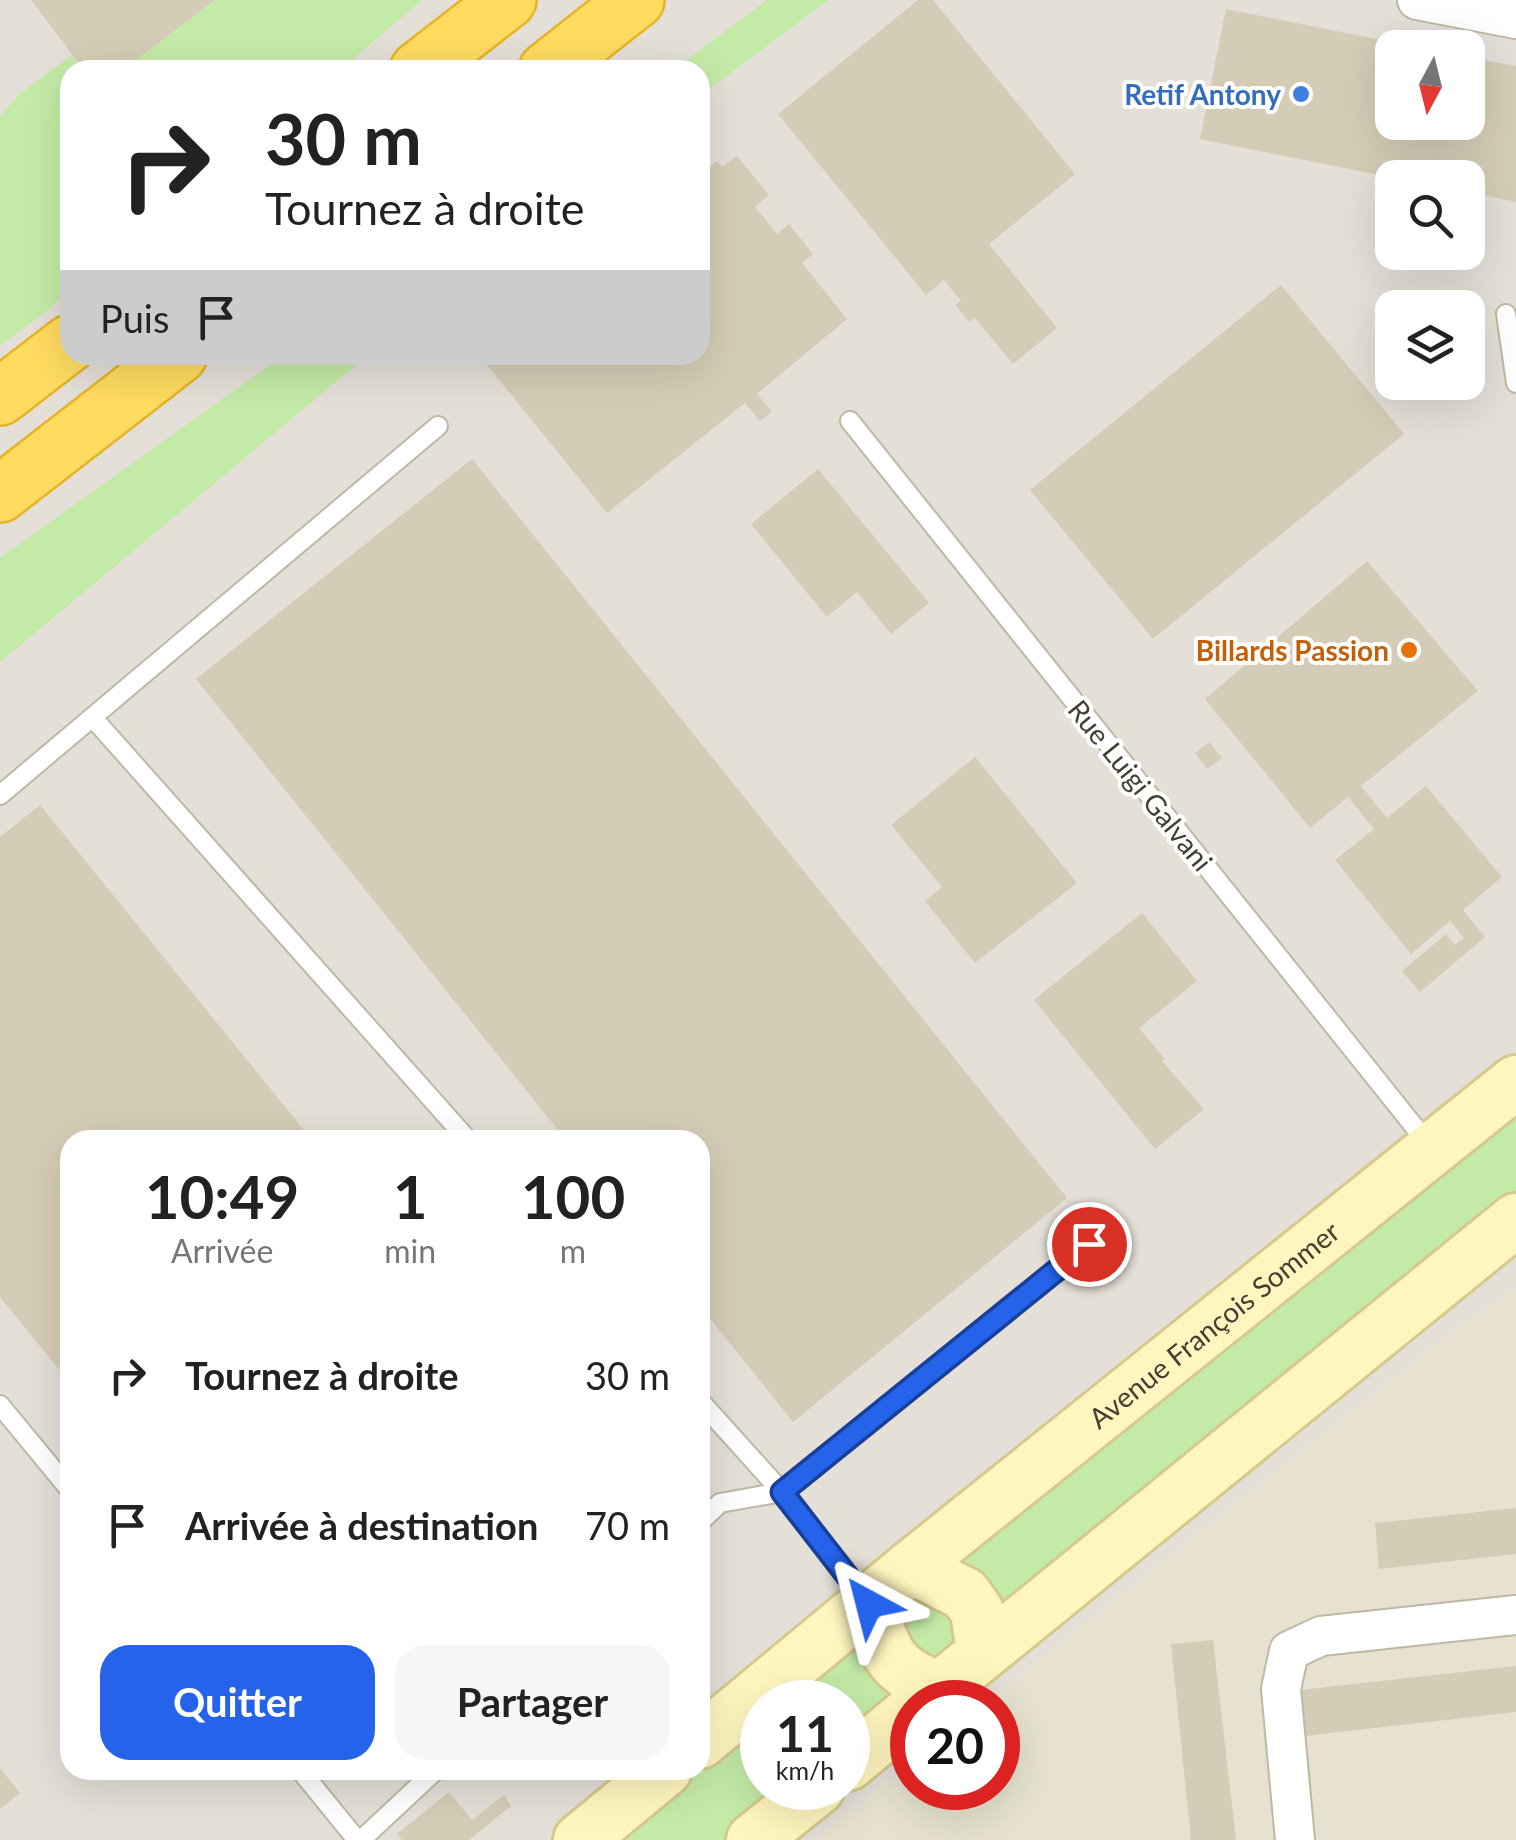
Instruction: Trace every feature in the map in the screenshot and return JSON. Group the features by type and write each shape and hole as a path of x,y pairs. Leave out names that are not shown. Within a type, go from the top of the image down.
{"highway":[{"path":"431,60 508,0"},
{"path":"559,60 636,0"},
{"path":"0,397 60,350"},
{"path":"0,494 166,365"}],"street":[{"path":"1417,0 1516,19"},
{"name":"Avenue François Sommer","path":"911,1568 1516,1082"},
{"path":"950,1680 1516,1220"},
{"path":"710,1734 911,1568 965,1594 977,1611 982,1653"},
{"path":"869,1604 887,1652 908,1680"},
{"path":"1295,1840 1281,1689 1289,1651 1321,1636 1516,1616"},
{"path":"870,1746 890,1730"},
{"path":"580,1840 654,1780"},
{"path":"754,1840 791,1810"}],"lane":[{"path":"1506,314 1516,383"},
{"name":"Rue Luigi Galvani","path":"850,421 1432,1150"},
{"path":"0,795 438,426"},
{"path":"93,718 459,1130"},
{"path":"710,1512 720,1503 782,1492 1089,1244"},
{"path":"0,1404 60,1478"},
{"path":"710,1412 782,1492 869,1604"},
{"path":"308,1780 359,1840 425,1780"}],"shaded area":[{"path":"0,0 1516,0 1516,1289 1447,1337 1016,1680 890,1680 890,1781 870,1797 870,1680 740,1680 740,1810 853,1810 816,1840 0,1840"},
{"path":"1516,1289 1516,1840 816,1840 853,1810 870,1810 870,1797 890,1781 890,1810 1020,1810 1020,1680 1016,1680 1447,1337"}],"green space":[{"path":"215,0 422,0 352,60 136,60"},
{"path":"767,0 828,0 710,88 710,60 686,60"},
{"path":"60,64 60,301 0,346 0,117 18,95"},
{"path":"270,365 356,365 0,662 0,558"},
{"path":"1516,1107 1516,1200 998,1623 951,1565"},
{"path":"930,1605 948,1612 955,1630 948,1648 930,1655 912,1648 905,1630 912,1612"},
{"path":"865,1639 895,1680 890,1680 890,1704 870,1723 870,1680 814,1680"},
{"path":"740,1739 740,1810 768,1810 730,1840 615,1840 689,1780 710,1780 710,1763"}],"building":[{"path":"31,0 215,0 136,60 76,60"},
{"path":"918,0 933,0 1075,174 989,244 1057,328 1013,364 975,318 969,322 955,305 961,301 944,280 926,295 778,114"},
{"name":"Retif Antony","path":"1226,9 1375,39 1375,140 1485,140 1485,60 1516,66 1516,202 1485,196 1485,160 1375,160 1375,174 1200,139"},
{"path":"737,156 769,195 755,207 777,234 789,224 813,254 802,263 847,319 757,394 772,412 760,421 745,403 607,513 487,365 710,365 710,167 717,161 722,167"},
{"path":"1281,285 1404,434 1153,639 1030,490"},
{"path":"472,459 1067,1198 793,1422 710,1318 710,1130 558,1130 196,679"},
{"path":"818,469 929,603 891,634 857,592 827,617 751,524"},
{"path":"1367,561 1478,691 1361,786 1387,818 1426,786 1502,877 1463,910 1485,937 1420,992 1402,971 1446,934 1455,945 1464,938 1450,921 1411,954 1335,860 1374,829 1348,797 1310,828 1205,699"},
{"path":"1209,742 1222,758 1207,769 1195,753"},
{"path":"975,757 1077,883 975,963 925,901 942,887 891,825"},
{"path":"40,805 304,1130 60,1130 60,1371 0,1297 0,837"},
{"path":"1142,913 1197,981 1139,1028 1204,1109 1155,1149 1034,1000"},
{"path":"1516,1508 1516,1554 1379,1569 1375,1523"},
{"path":"1213,1640 1236,1840 1191,1840 1171,1644"},
{"path":"1516,1666 1516,1712 1304,1736 1300,1690"},
{"path":"0,1768 20,1793 0,1809"},
{"path":"449,1792 472,1820 504,1795 511,1806 469,1840 402,1840 397,1834"}],"place":[{"name":"Retif Antony","path":"1301,94"},
{"name":"Billards Passion","path":"1409,650"}],"route":[{"path":"869,1604 782,1492 1089,1244"}]}
